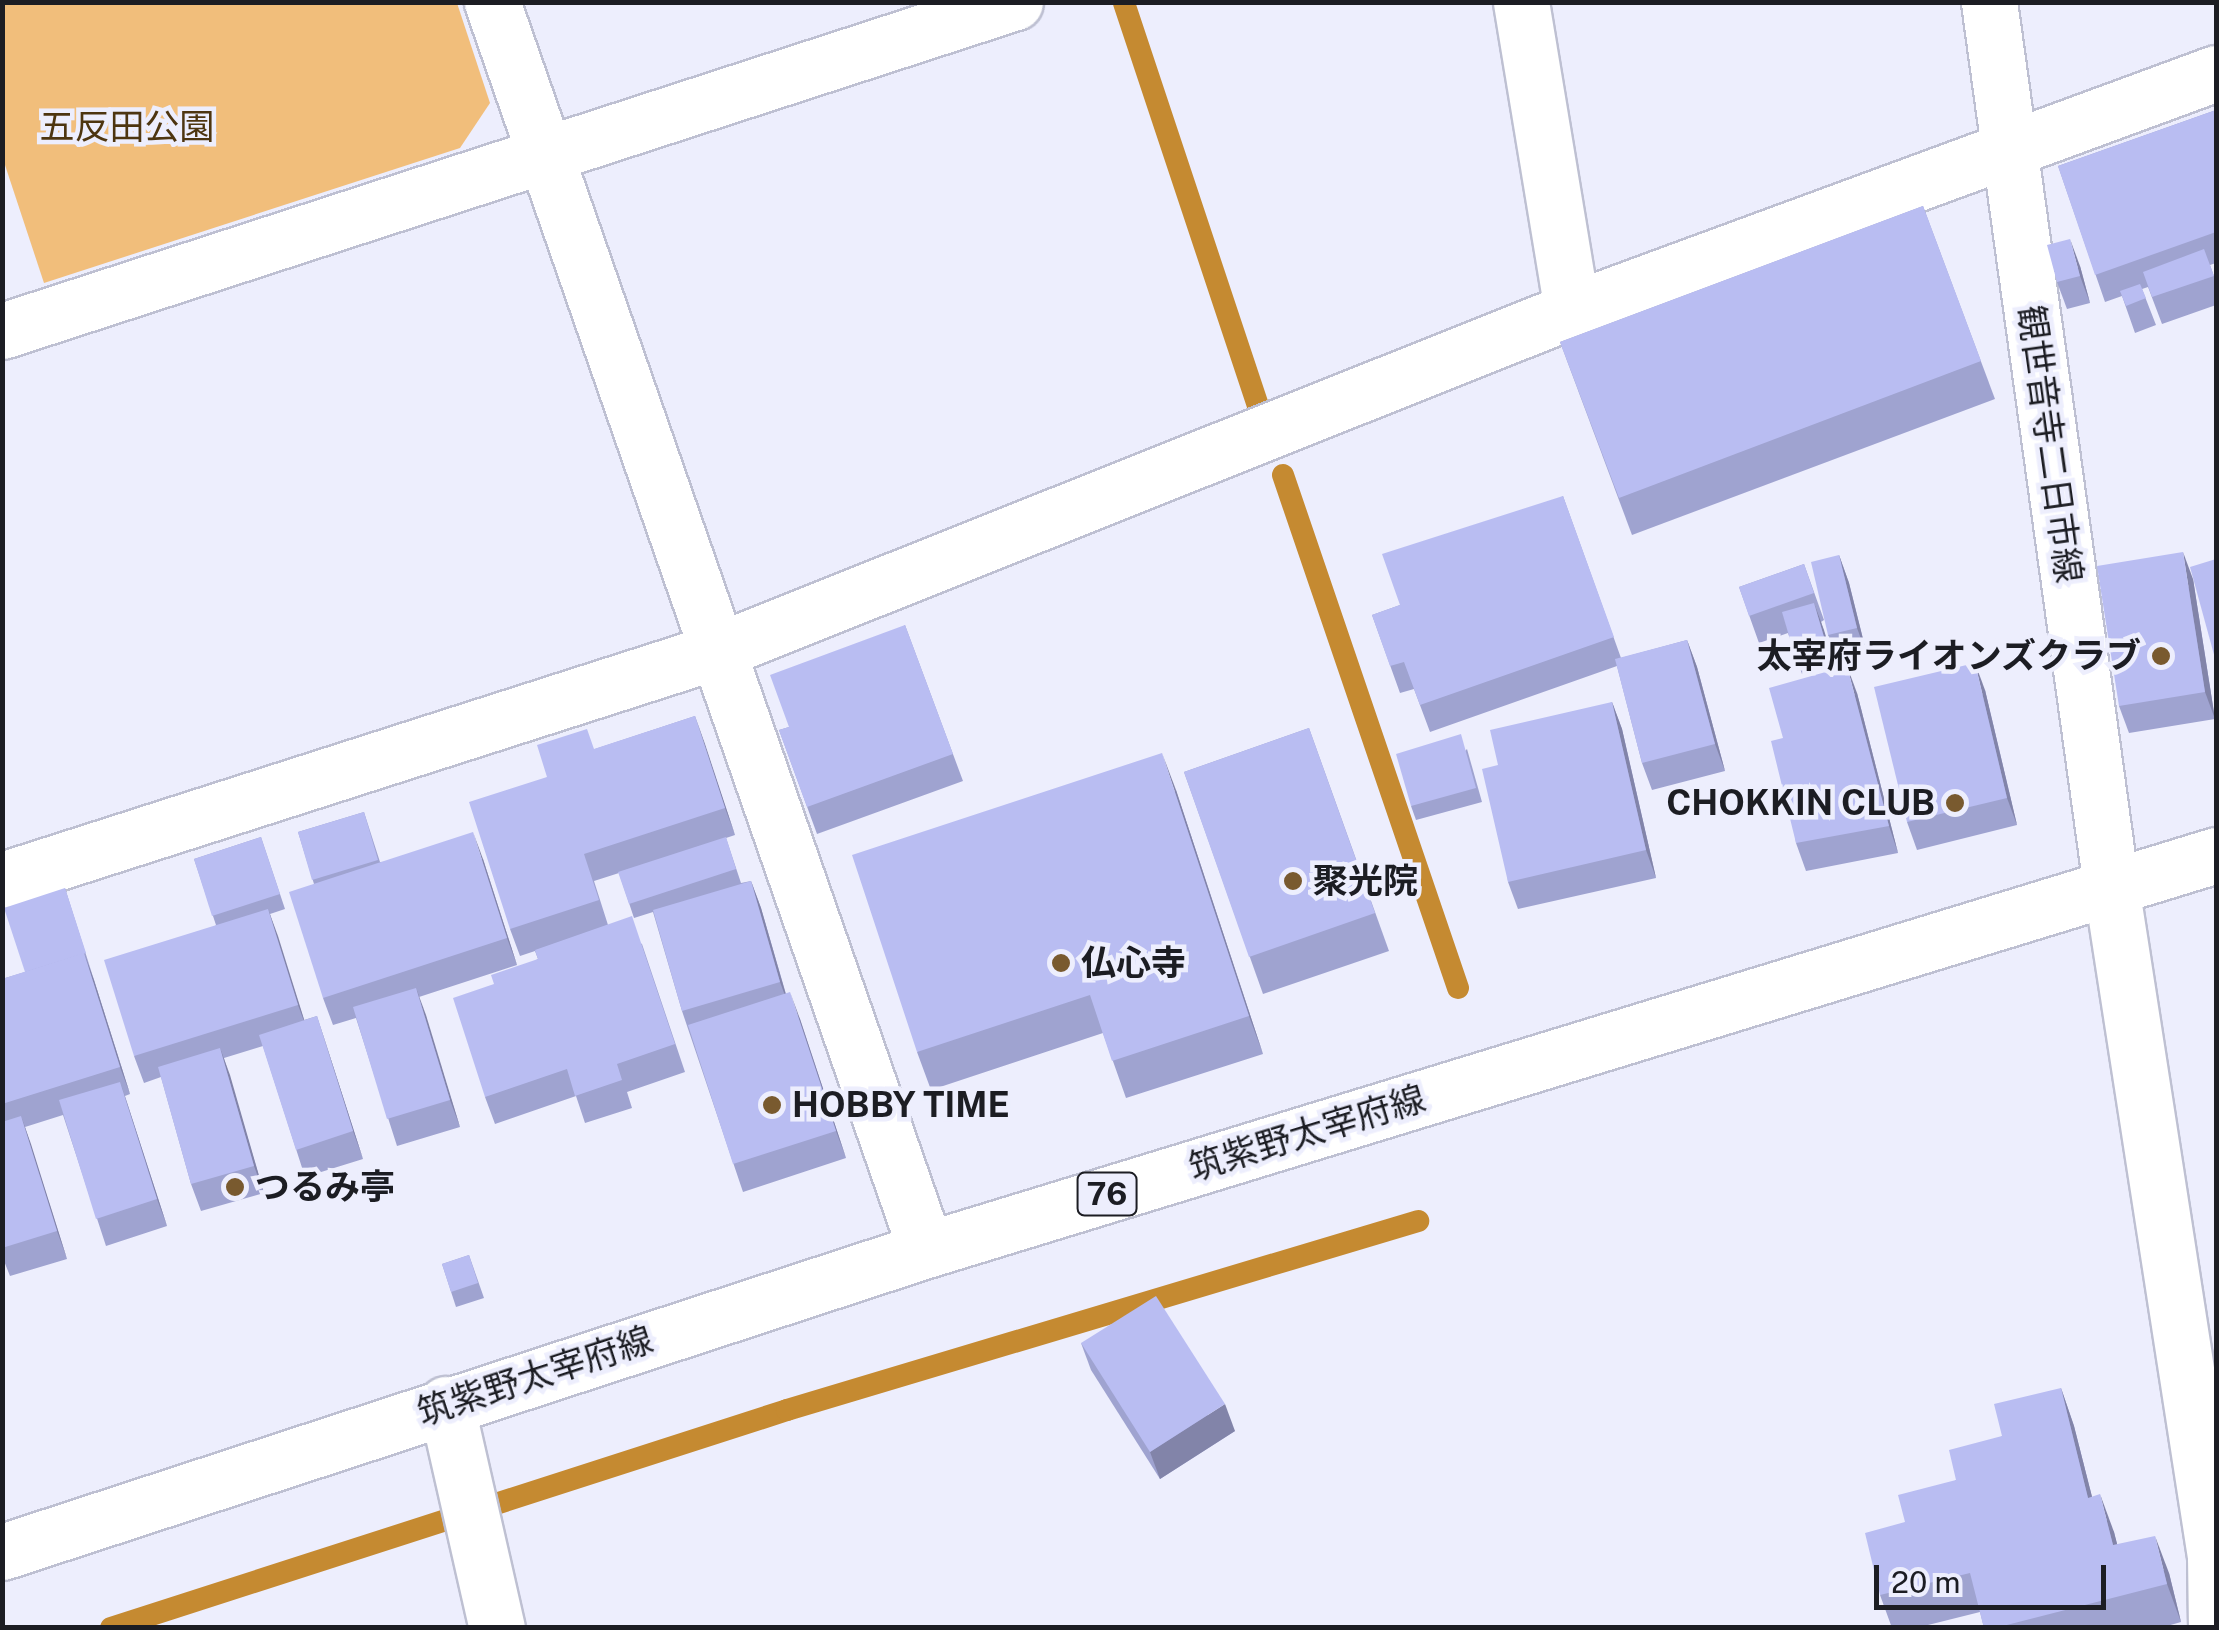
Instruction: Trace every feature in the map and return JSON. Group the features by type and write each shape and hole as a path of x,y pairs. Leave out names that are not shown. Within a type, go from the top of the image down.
{"street":[{"path":"492,2 926,1250"},
{"path":"2,332 544,152 1015,2"},
{"path":"1521,2 1572,310"},
{"name":"観世音寺二日市線","path":"1989,2 2111,886 2215,1556 2216,1628"},
{"path":"2,880 717,651 1572,310 2216,74"},
{"name":"筑紫野太宰府線","path":"2,1552 926,1250 2216,855"},
{"path":"446,1404 476,1516 497,1628"}],"green space":[{"name":"五反田公園","path":"2,3 457,3 490,103 460,148 44,283 3,159"}],"building":[{"path":"2216,110 2216,232 2095,275 2058,166"},
{"path":"1923,206 1981,361 1619,498 1560,342"},
{"path":"2070,239 2080,276 2057,282 2047,245"},
{"path":"2204,249 2214,276 2152,297 2143,272"},
{"path":"2140,284 2146,298 2126,306 2120,291"},
{"path":"1563,496 1614,637 1420,705 1404,662 1390,666 1372,615 1400,605 1382,554"},
{"name":"太宰府ライオンズクラブ","path":"2183,552 2205,692 2119,706 2097,566"},
{"path":"1839,555 1857,628 1828,635 1811,562"},
{"path":"2216,559 2216,662 2190,567"},
{"path":"1804,564 1814,593 1749,616 1739,587"},
{"path":"1814,603 1824,637 1792,646 1782,612"},
{"path":"905,625 953,754 807,807 779,730 789,727 770,675"},
{"path":"1687,640 1715,744 1642,763 1615,659"},
{"path":"1975,663 2007,798 1907,822 1874,687"},
{"path":"1847,666 1889,826 1796,843 1771,741 1783,738 1769,688"},
{"path":"1612,702 1646,850 1508,882 1482,769 1498,765 1490,730"},
{"path":"695,716 725,808 584,854 599,900 510,929 469,802 547,777 537,745 587,729 594,749"},
{"name":"聚光院","path":"1309,728 1375,913 1249,957 1184,772"},
{"path":"1461,734 1476,788 1411,806 1396,754"},
{"name":"仏心寺","path":"1162,753 1249,1016 1112,1061 1090,995 917,1052 852,855"},
{"path":"364,812 378,860 312,880 298,832"},
{"path":"473,832 507,938 323,998 289,892"},
{"path":"261,837 280,894 212,916 194,859"},
{"path":"726,837 736,869 629,904 618,872"},
{"path":"751,881 780,982 682,1011 653,910"},
{"path":"65,888 86,953 25,972 4,908"},
{"path":"268,909 298,1005 134,1056 104,960"},
{"path":"632,916 675,1044 617,1064 622,1080 575,1096 567,1069 485,1097 453,998 494,984 491,975 538,959 535,950"},
{"path":"84,953 120,1067 2,1104 2,979"},
{"path":"416,988 450,1100 387,1119 353,1007"},
{"name":"HOBBY TIME","path":"790,992 836,1131 733,1164 688,1025"},
{"path":"317,1016 353,1131 296,1150 259,1035"},
{"path":"220,1048 254,1166 191,1184 158,1067"},
{"path":"120,1082 157,1199 96,1219 59,1100"},
{"path":"21,1116 57,1231 2,1248 2,1122"},
{"path":"469,1255 478,1283 451,1292 442,1264"},
{"path":"1156,1296 1225,1404 1150,1452 1081,1343"},
{"path":"2061,1388 2088,1498 2100,1494 2113,1545 2155,1536 2167,1584 1995,1628 1984,1628 1970,1573 1880,1595 1865,1533 1905,1522 1898,1495 1956,1480 1949,1450 2002,1436 1994,1404"}],"waterway":[{"path":"1124,3 1258,406"},
{"path":"1283,475 1458,988"},
{"path":"111,1628 787,1410 1418,1221"}],"place":[{"name":"太宰府ライオンズクラブ","path":"2161,656"},
{"name":"CHOKKIN CLUB","path":"1955,803"},
{"name":"聚光院","path":"1293,881"},
{"name":"仏心寺","path":"1061,963"},
{"name":"HOBBY TIME","path":"772,1105"},
{"name":"つるみ亭","path":"235,1187"}]}
